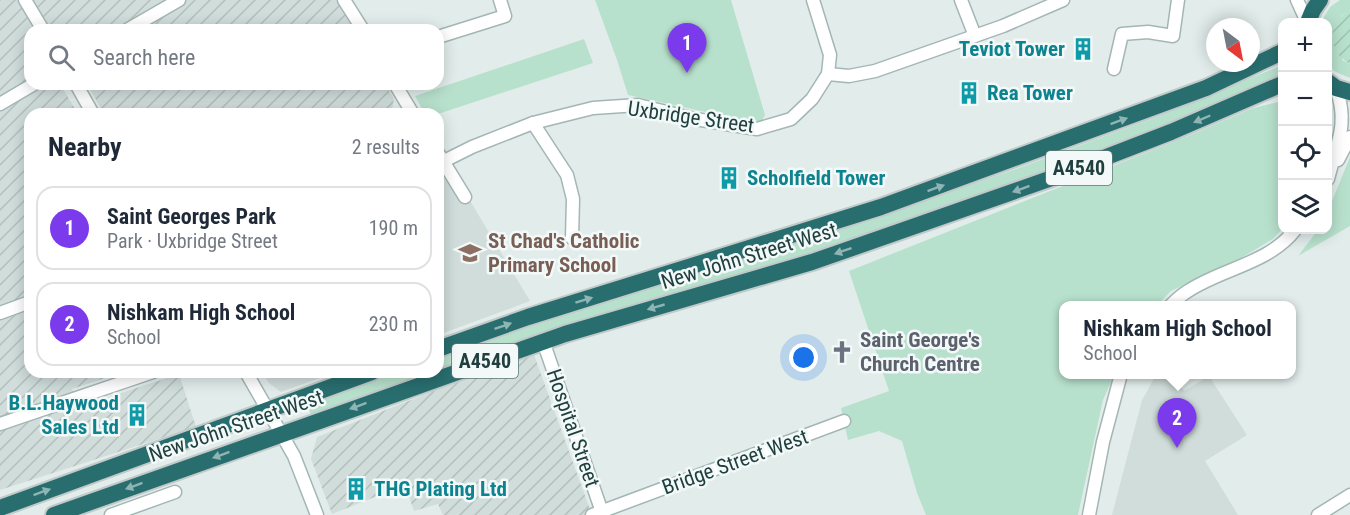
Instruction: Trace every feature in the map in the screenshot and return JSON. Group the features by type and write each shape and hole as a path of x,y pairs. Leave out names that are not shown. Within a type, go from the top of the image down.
{"highway":[{"path":"1309,18 1320,0"},
{"name":"New John Street West","path":"444,347 528,317 891,204 1206,88 1278,54"},
{"name":"New John Street West","path":"444,377 543,342 812,262 909,229 1052,178 1170,132 1278,86"},
{"name":"New John Street West","path":"0,508 356,378"},
{"name":"New John Street West","path":"54,515 441,378"}],"street":[{"path":"25,0 39,24"},
{"path":"137,24 178,0"},
{"path":"344,0 359,24"},
{"path":"444,35 505,16 500,0"},
{"path":"813,0 830,55 828,74 849,76 875,71 918,54 975,36 1063,0"},
{"path":"961,0 975,36"},
{"path":"1114,69 1122,34 1148,32 1173,36 1178,0"},
{"path":"1297,0 1305,18"},
{"name":"Uxbridge Street","path":"444,156 532,123 593,108 638,105 695,119 757,129 791,119 812,99 828,74"},
{"path":"1332,165 1341,132 1343,114 1338,87"},
{"path":"0,104 24,90"},
{"path":"79,90 90,108"},
{"path":"399,90 409,108"},
{"path":"532,123 567,176 573,199 573,238"},
{"path":"1332,172 1350,137"},
{"path":"444,162 465,197"},
{"path":"1176,301 1188,291 1253,262 1279,247 1291,234"},
{"path":"0,313 24,304"},
{"name":"Hospital Street","path":"543,342 599,514"},
{"path":"0,424 135,378"},
{"path":"249,378 294,456 317,515"},
{"path":"1089,515 1103,442 1120,379"},
{"name":"Bridge Street West","path":"599,514 844,421"},
{"path":"111,515 175,492"},
{"path":"1318,515 1350,495"}],"shaded area":[{"path":"0,0 336,0 350,24 24,24 24,90 64,90 74,108 24,108 24,378 106,378 72,389 79,407 167,378 180,378 196,427 0,490"},
{"path":"90,90 389,90 394,99 392,108 101,108"},
{"name":"St Chad's Catholic Primary School","path":"444,177 460,202 469,199 530,301 444,333"},
{"path":"533,352 592,515 443,515 438,504 414,511 405,485 332,514 311,459 317,437"},
{"path":"266,378 320,378 281,392"},
{"path":"1154,379 1176,379 1184,391 1204,379 1211,379 1247,435 1205,461 1238,515 1112,515 1142,400"}],"green space":[{"path":"595,0 731,0 765,115 760,124 628,95"},
{"path":"1340,0 1350,0 1350,10 1341,16 1342,60 1350,64 1350,78 1332,69 1332,18 1323,18 1330,7"},
{"path":"1350,10 1350,64 1337,52 1332,37 1333,30 1342,16"},
{"path":"584,39 593,63 444,112 444,108 422,108 415,96 433,90 444,90 444,86"},
{"path":"1278,67 1278,80 1163,129 1053,171 797,260 534,336 444,368 444,356 524,326 872,218 1016,169 1159,116"},
{"path":"1278,102 1278,233 1273,239 1236,261 1171,291 1161,301 1059,301 1059,379 1112,379 1103,400 1078,515 926,515 902,441 879,431 848,440 841,408 889,391 849,271 1253,108"},
{"path":"1350,157 1350,226 1298,256 1315,234 1332,234 1332,201"},
{"path":"381,378 418,378 312,417 307,405"}],"place":[{"name":"Teviot Tower","path":"1083,49"},
{"name":"Saint Georges Park","path":"687,73"},
{"name":"Rea Tower","path":"969,93"},
{"name":"Scholfield Tower","path":"729,178"},
{"name":"St Chad's Catholic Primary School","path":"470,253"},
{"name":"Saint George's Church Centre","path":"842,352"},
{"name":"B.L.Haywood Sales Ltd","path":"137,415"},
{"name":"Nishkam High School","path":"1177,448"},
{"name":"THG Plating Ltd","path":"356,489"}]}
